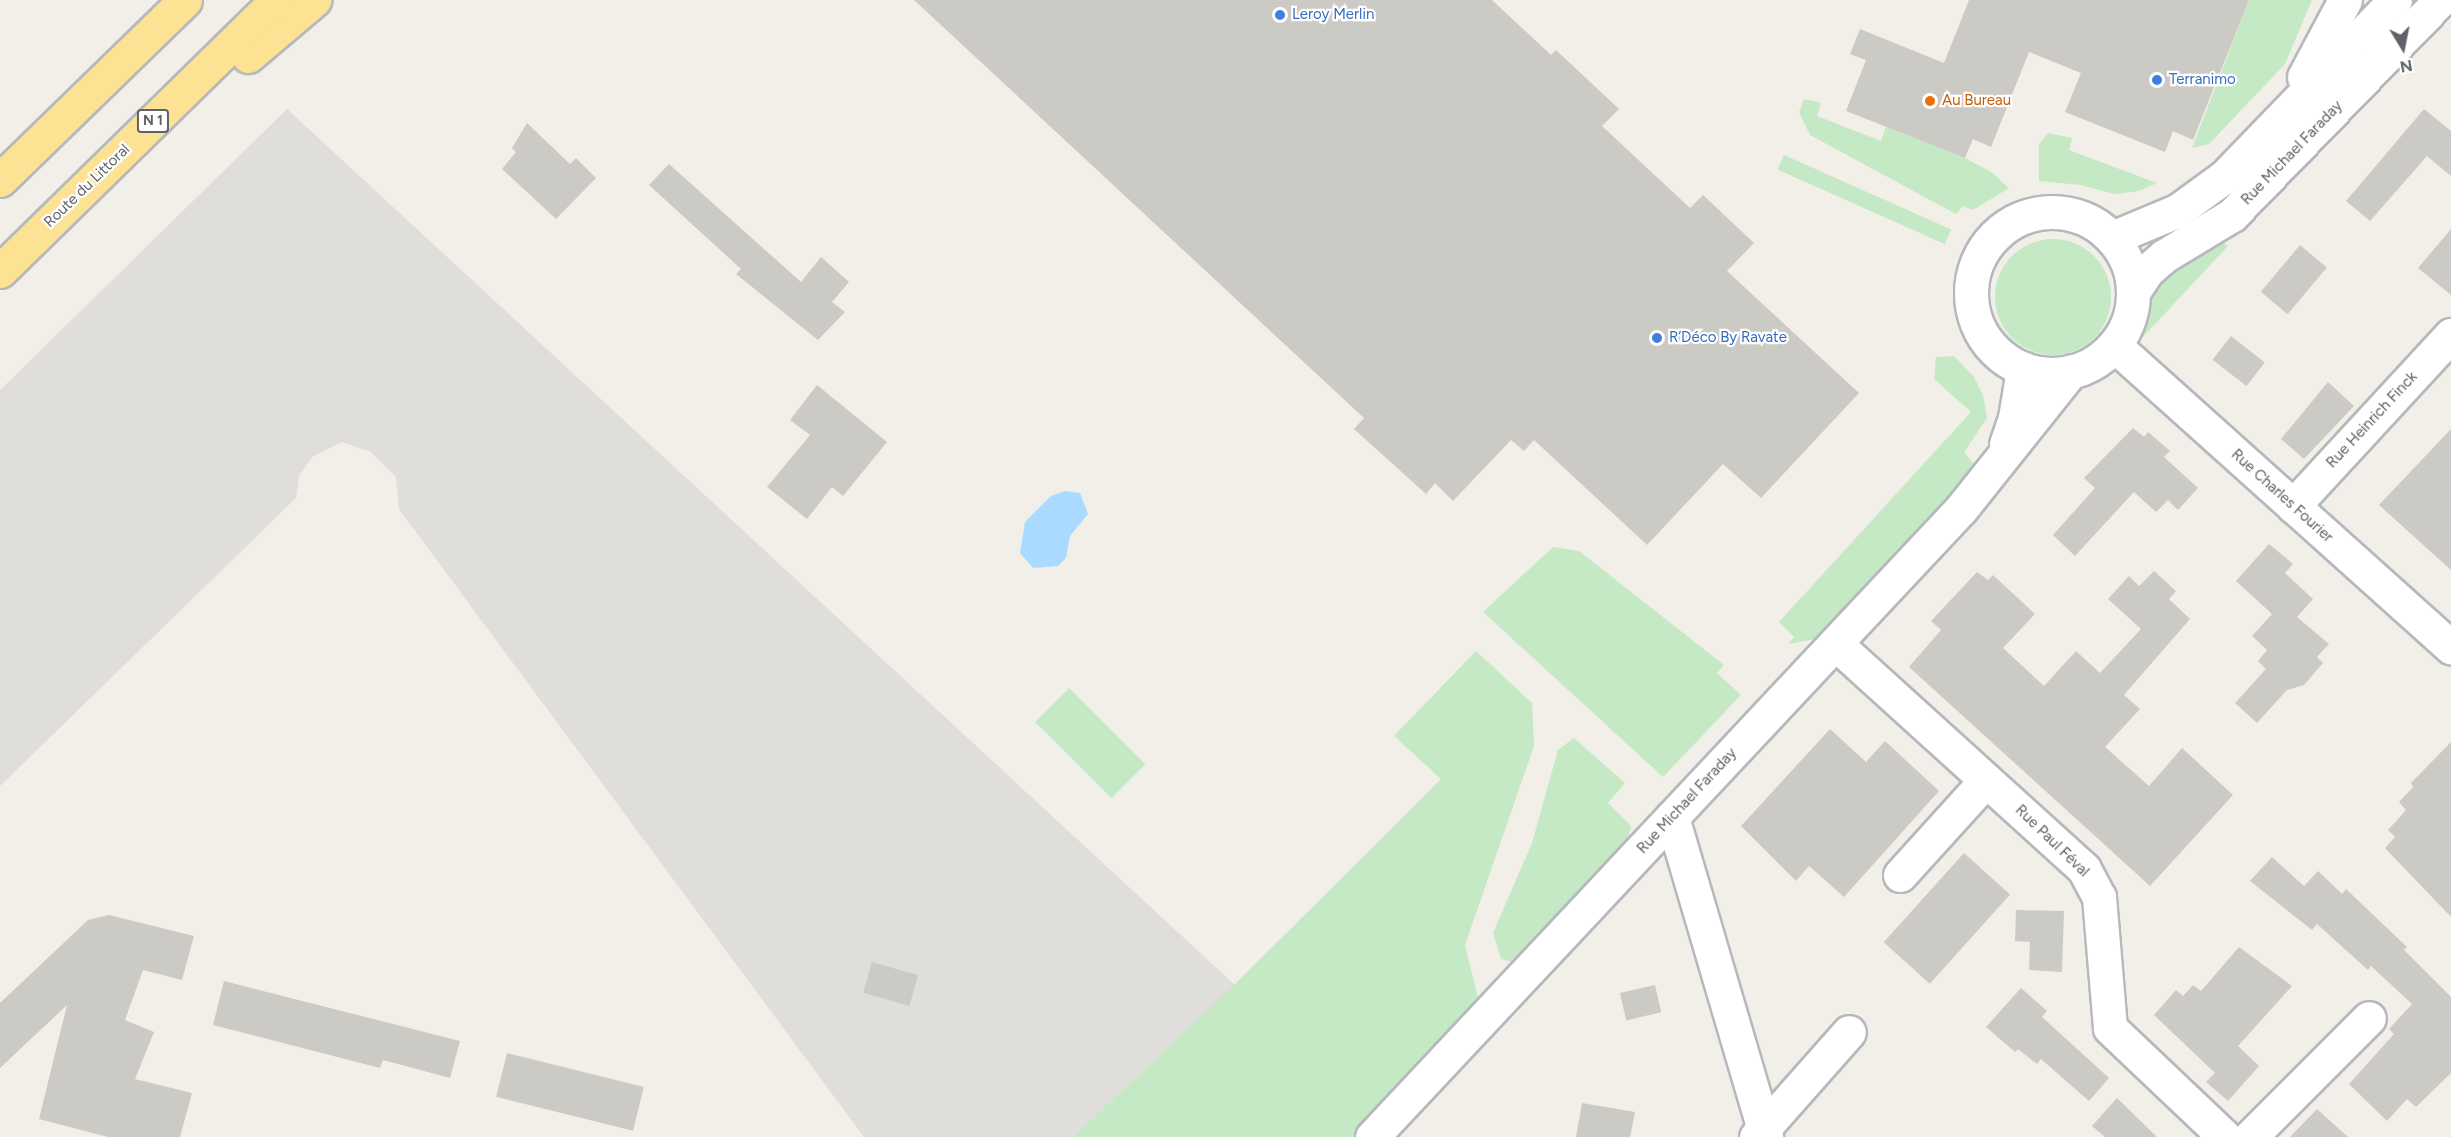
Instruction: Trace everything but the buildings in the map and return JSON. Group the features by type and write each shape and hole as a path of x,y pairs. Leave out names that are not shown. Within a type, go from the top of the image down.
{"highway":[{"path":"1,178 156,0"},
{"path":"1,178 185,0"},
{"name":"Route du Littoral","path":"0,271 277,0"},
{"path":"30,242 314,0"}],"street":[{"path":"2270,132 2320,51 2345,0"},
{"name":"Rue Michael Faraday","path":"2112,238 2177,212 2224,177 2270,132 2395,0"},
{"name":"Rue Michael Faraday","path":"2133,292 2148,270 2164,256 2232,215 2440,0"},
{"path":"2049,211 2084,218 2112,238 2128,264 2133,292 2128,320 2114,345 2102,357 2071,371 2039,373 2009,362 1987,342 1972,312 1972,273 1982,251 2001,229 2016,220 2049,211"},
{"name":"Rue Heinrich Finck","path":"2293,506 2451,335"},
{"name":"Rue Charles Fourier","path":"2114,345 2451,647"},
{"name":"Rue Michael Faraday","path":"1999,463 2015,418 2023,369"},
{"name":"Rue Michael Faraday","path":"1372,1137 1836,644 1999,463 2071,371"},
{"name":"Rue Paul Féval","path":"1836,644 2084,869 2095,884 2099,897 2107,1008 2113,1032 2225,1137"},
{"path":"1900,875 1986,780"},
{"path":"1671,817 1762,1134"},
{"path":"2250,1137 2369,1017"},
{"path":"1762,1134 1849,1032"}],"shaded area":[{"path":"287,109 1235,985 1073,1137 864,1137 399,509 396,477 371,452 342,442 312,457 299,476 296,498 0,786 0,390"}],"green space":[{"path":"2249,0 2312,0 2285,64 2209,144 2192,148"},
{"path":"1804,99 1821,103 1817,116 1881,141 1886,127 1965,158 1991,172 2009,188 1973,210 1963,206 1956,214 1810,135 1799,112"},
{"path":"2048,133 2072,138 2069,150 2157,183 2139,191 2114,194 2081,185 2039,181 2039,144"},
{"path":"1784,155 1951,229 1945,244 1777,170"},
{"path":"2053,239 2075,243 2094,256 2107,275 2111,297 2107,319 2094,338 2075,351 2053,355 2031,351 2012,338 1999,319 1995,297 1999,275 2012,256 2031,243"},
{"path":"2220,239 2228,246 2141,339 2142,319 2154,292 2173,270"},
{"path":"1954,356 1974,377 1983,395 1987,418 1964,452 1976,467 1821,638 1788,644 1794,637 1779,622 1971,412 1934,379 1936,357"},
{"path":"1553,547 1579,551 1724,665 1717,673 1741,695 1663,777 1483,612"},
{"path":"1476,651 1532,703 1534,746 1465,945 1479,1002 1356,1137 1073,1137 1235,984 1441,779 1394,736"},
{"path":"1069,688 1145,764 1111,798 1035,722"},
{"path":"1574,738 1625,783 1608,803 1631,826 1624,853 1520,964 1501,959 1493,933 1532,843 1558,750"}],"water":[{"path":"1065,491 1080,493 1088,514 1070,536 1066,558 1058,566 1033,568 1020,553 1025,522 1051,496"}],"place":[{"name":"Leroy Merlin","path":"1280,15"},
{"name":"Terranimo","path":"2157,80"},
{"name":"Au Bureau","path":"1930,101"},
{"name":"R’Déco By Ravate","path":"1657,338"}]}
